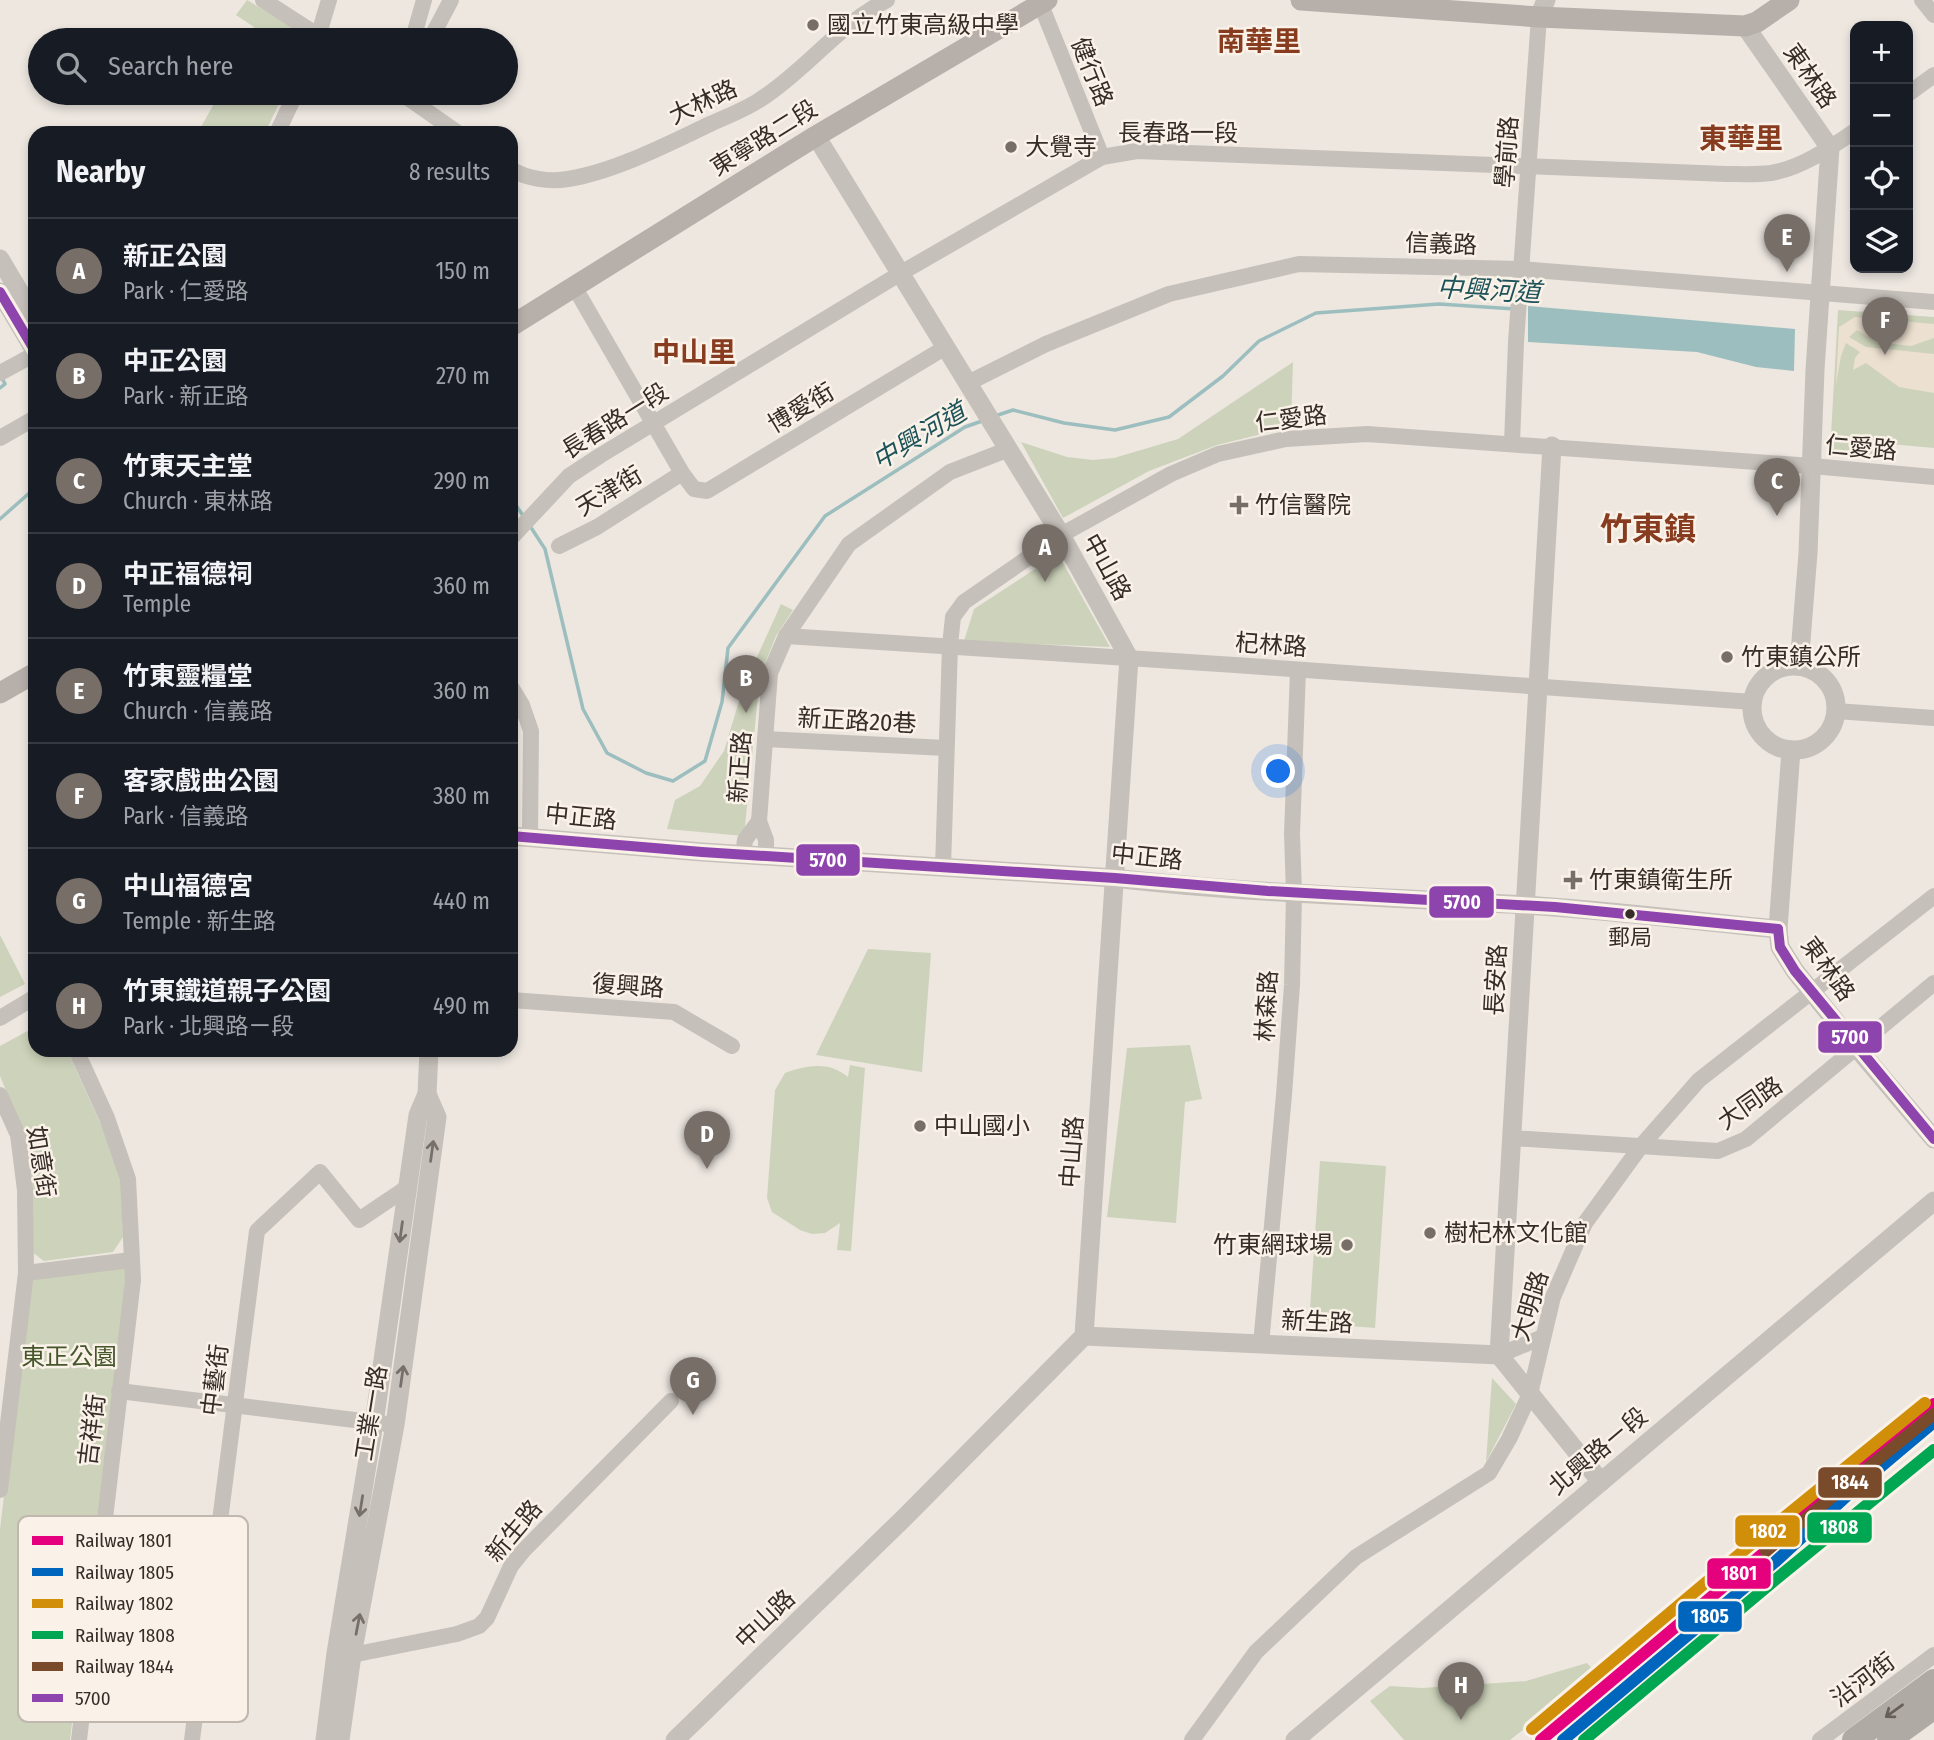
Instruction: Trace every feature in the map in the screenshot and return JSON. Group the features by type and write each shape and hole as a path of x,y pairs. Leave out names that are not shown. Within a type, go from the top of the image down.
{"highway":[{"path":"1854,1740 1934,1681"},
{"path":"1889,1740 1934,1707"}],"main road":[{"path":"1301,0 1542,8 1745,26 1757,22 1789,0"},
{"name":"東寧路二段","path":"518,322 816,136 1042,1"},
{"path":"0,693 28,677"}],"street":[{"path":"263,0 305,28"},
{"path":"323,28 329,0"},
{"path":"416,28 424,0"},
{"path":"435,28 451,0"},
{"name":"大林路","path":"518,173 567,180 653,151 760,100 783,83 819,49 872,8 887,0"},
{"path":"1922,0 1934,15"},
{"name":"健行路","path":"1042,1 1102,157"},
{"name":"學前路","path":"1511,443 1519,290 1542,8"},
{"name":"東林路","path":"1745,26 1830,148 1815,370 1812,466"},
{"path":"1913,90 1934,75"},
{"path":"280,126 290,105"},
{"path":"418,105 448,126"},
{"name":"長春路一段","path":"518,531 569,476 901,272 1102,157 1137,151 1726,174 1771,173 1794,166 1850,134"},
{"path":"816,136 968,383"},
{"path":"0,259 28,306"},
{"name":"信義路","path":"968,383 1046,344 1169,294 1299,264 1521,269 1934,302"},
{"path":"575,288 682,473"},
{"path":"0,292 28,341"},
{"name":"博愛街","path":"682,473 694,489 708,491 946,348"},
{"path":"3,371 28,357"},
{"name":"中山路","path":"675,1740 905,1517 1084,1336 1129,658 1061,535 968,383"},
{"path":"0,438 28,422"},
{"name":"仁愛路","path":"943,868 953,617 964,602 1061,535 1171,474 1219,453 1286,439 1367,434 1934,477"},
{"name":"新正路","path":"766,856 766,840 759,821 770,673 786,636 849,544 950,472 1004,441"},
{"name":"長安路","path":"1499,1355 1552,446"},
{"path":"1799,666 1812,466"},
{"name":"天津街","path":"558,546 597,527 682,473"},
{"name":"杞林路","path":"786,636 950,645 1753,702"},
{"path":"1799,666 1822,676 1835,698 1836,711 1833,724 1816,744 1791,750 1766,739 1758,729 1753,716 1753,702 1763,679 1774,671 1799,666"},
{"name":"林森路","path":"1261,1344 1292,985 1292,834 1298,670"},
{"path":"518,698 531,731 521,836"},
{"path":"1836,711 1934,718"},
{"name":"新正路20巷","path":"765,739 946,748"},
{"name":"東林路","path":"1791,750 1777,929 1780,947 1795,971 1934,1139"},
{"name":"新正路","path":"743,855 745,840 759,821"},
{"name":"中正路","path":"521,836 743,855 1115,878 1294,894 1525,905 1777,929"},
{"name":"大明路","path":"1192,1740 1256,1652 1352,1562 1489,1473 1509,1440 1530,1394 1553,1297 1585,1223 1641,1146 1699,1080 1934,896"},
{"name":"大同路","path":"1511,1138 1718,1151 1746,1139 1934,983"},
{"path":"0,1018 28,1001"},
{"name":"復興路","path":"518,1001 674,1012 732,1046"},
{"name":"吉祥街","path":"79,1057 107,1118 128,1179 133,1280 105,1516"},
{"name":"工業一路","path":"340,1740 344,1654 418,1115 427,1094 429,1057"},
{"name":"如意街","path":"0,1094 18,1135 25,1191 26,1273 7,1385 0,1490"},
{"name":"工業一路","path":"325,1740 395,1426 437,1117 427,1094"},
{"name":"中藝街","path":"220,1516 257,1231 320,1172 359,1220 408,1186"},
{"name":"北興路ㄧ段","path":"1295,1740 1934,1201"},
{"path":"26,1273 131,1260"},
{"name":"新生路","path":"1084,1336 1499,1355 1543,1337"},
{"path":"1499,1355 1601,1482"},
{"path":"119,1391 395,1426"},
{"name":"新生路","path":"344,1654 457,1634 479,1626 487,1618 511,1566 523,1551 671,1401"},
{"name":"沿河街","path":"1819,1740 1934,1656"},
{"name":"吉祥街","path":"79,1740 81,1722"},
{"name":"中藝街","path":"192,1740 194,1722"}],"green space":[{"path":"247,0 294,28 254,28 236,15"},
{"path":"213,105 278,105 268,126 202,126"},
{"path":"1838,310 1934,317 1934,448 1879,443 1876,458 1830,453"},
{"path":"1293,362 1291,427 1217,445 1149,471 1063,518 1021,442 1067,457 1093,460 1114,458 1178,439"},
{"path":"1058,554 1110,647 964,641 974,609"},
{"path":"781,604 793,610 776,636 760,676 744,836 667,829 675,800 700,786 724,751 743,688"},
{"path":"0,935 25,984 0,997"},
{"path":"868,949 931,953 922,1072 816,1055"},
{"path":"28,1031 28,1057 70,1057 102,1127 121,1180 123,1237 113,1252 44,1261 32,1252 23,1132 0,1076 0,1046"},
{"path":"1190,1045 1202,1099 1185,1102 1176,1223 1107,1217 1127,1048"},
{"path":"850,1065 865,1068 851,1251 837,1250 840,1223 825,1233 812,1234 800,1230 772,1212 767,1198 775,1090 785,1073 818,1066 833,1068 848,1077"},
{"name":"竹東網球場","path":"1320,1161 1386,1166 1375,1328 1309,1323"},
{"name":"東正公園","path":"128,1265 97,1516 18,1516 18,1722 72,1722 70,1740 0,1740 0,1529 30,1280"},
{"path":"1492,1378 1516,1404 1486,1462"},
{"path":"1587,1663 1596,1673 1510,1740 1404,1740 1370,1701 1390,1686 1422,1688 1526,1681"}],"shaded area":[{"path":"1855,317 1934,324 1934,338 1911,346 1877,342 1857,330 1849,337 1866,347 1934,354 1934,393 1899,387 1866,363 1853,370 1855,358 1860,352 1846,343 1836,384 1839,327"}],"water":[{"path":"1528,306 1795,329 1794,371 1756,367 1697,352 1528,342"}],"waterway":[{"name":"中興河道","path":"995,416 1013,410 1064,423 1115,430 1169,417 1223,376 1259,341 1316,313 1439,304 1515,309"},
{"path":"0,388 5,384 1,376"},
{"name":"中興河道","path":"530,526 545,549 583,709 607,753 646,773 673,781 705,761 722,702 728,648 825,516 965,427 982,421"},
{"name":"中興河道","path":"0,519 28,494"},
{"name":"中興河道","path":"518,508 524,517"}],"rail line":[{"name":"1802","path":"1532,1729 1748,1547 1925,1403"},
{"name":"1801","path":"1541,1740 1766,1551 1843,1480 1934,1404"},
{"name":"1844","path":"1766,1551 1934,1414"},
{"name":"1805","path":"1563,1740 1775,1562 1852,1491 1934,1422"},
{"name":"1808","path":"1584,1740 1934,1450"}],"transit line":[{"name":"5700","path":"0,292 28,339"},
{"name":"5700","path":"518,837 1268,891 1555,907 1778,929"},
{"name":"5700","path":"1778,929 1780,947 1795,971 1934,1139"}],"place":[{"name":"國立竹東高級中學","path":"813,25"},
{"name":"大覺寺","path":"1011,147"},
{"name":"竹東靈糧堂","path":"1787,272"},
{"name":"客家戲曲公園","path":"1885,355"},
{"name":"竹信醫院","path":"1239,505"},
{"name":"竹東天主堂","path":"1777,516"},
{"name":"新正公園","path":"1045,582"},
{"name":"竹東鎮公所","path":"1727,657"},
{"name":"中正公園","path":"746,713"},
{"name":"竹東鎮衛生所","path":"1573,880"},
{"name":"郵局","path":"1630,914"},
{"name":"中山國小","path":"920,1126"},
{"name":"中正福德祠","path":"707,1169"},
{"name":"樹杞林文化館","path":"1430,1233"},
{"name":"竹東網球場","path":"1347,1245"},
{"name":"中山福德宮","path":"693,1415"},
{"name":"竹東鐵道親子公園","path":"1461,1720"}],"district":[{"name":"南華里","path":"1259,41"},
{"name":"東華里","path":"1741,138"},
{"name":"中山里","path":"694,352"},
{"name":"竹東鎮","path":"1648,529"}]}
